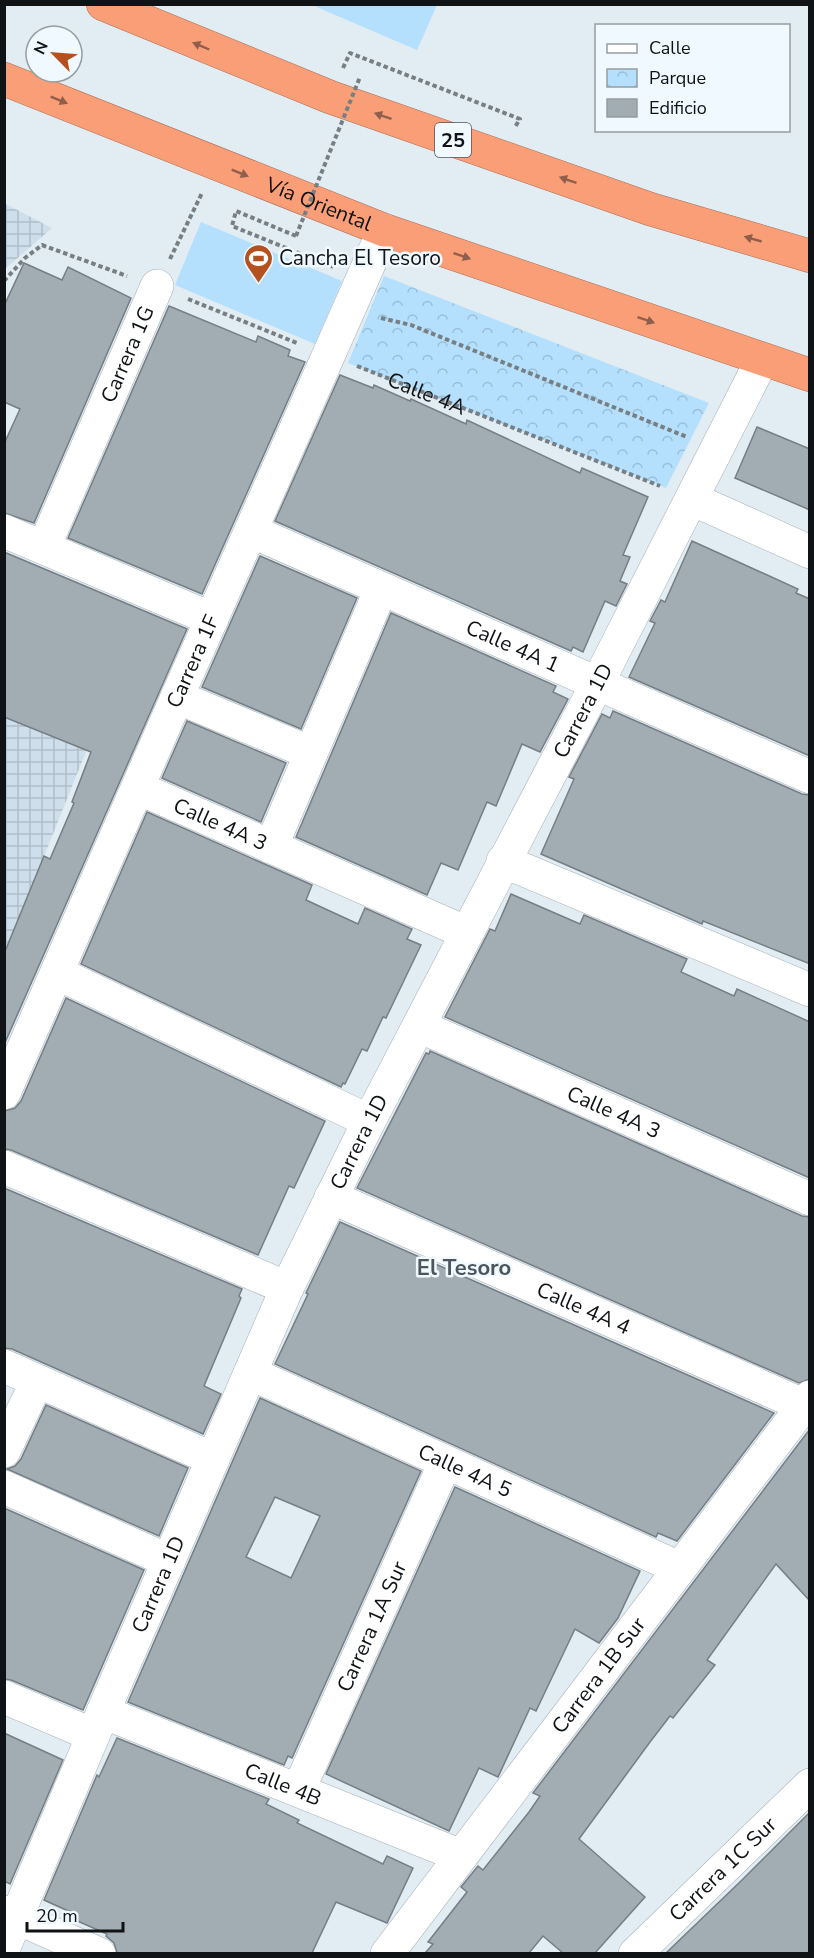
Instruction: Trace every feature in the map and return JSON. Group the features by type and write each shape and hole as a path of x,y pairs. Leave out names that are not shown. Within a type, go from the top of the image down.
{"highway":[{"name":"25","path":"103,4 330,98 650,209 810,256"},
{"name":"Vía Oriental","path":"4,79 384,230 810,375"}],"street":[{"name":"Carrera 1F","path":"4,1093 384,230"},
{"name":"Carrera 1G","path":"44,547 157,286"},
{"name":"Carrera 1D","path":"4,1947 11,1915 98,1723 287,1288 369,1120 597,684 762,360"},
{"path":"692,499 810,552"},
{"path":"4,531 212,619"},
{"name":"Calle 4A 1","path":"251,531 810,777"},
{"path":"271,847 381,589"},
{"path":"177,697 311,753"},
{"name":"Calle 4A 3","path":"138,788 466,933"},
{"path":"503,861 810,990"},
{"path":"57,973 369,1120"},
{"name":"Calle 4A 3","path":"419,1026 810,1199"},
{"path":"4,1167 287,1288"},
{"name":"Calle 4A 4","path":"331,1197 806,1401"},
{"path":"4,1366 213,1459"},
{"name":"Calle 4A 5","path":"250,1373 679,1568"},
{"path":"4,1451 37,1381"},
{"name":"Carrera 1B Sur","path":"387,1953 806,1401"},
{"name":"Carrera 1A Sur","path":"299,1789 445,1463"},
{"path":"4,1487 169,1561"},
{"name":"Calle 4B","path":"4,1696 98,1723 299,1789 461,1856"},
{"name":"Carrera 1C Sur","path":"635,1953 808,1789"},
{"path":"11,1915 99,1953"}],"path":[{"path":"339,270 232,225 236,211 296,236 360,77"},
{"name":"Carrera 1G","path":"157,286 217,164"},
{"name":"Calle 4A","path":"4,281 25,258 42,245 157,286 692,499"},
{"path":"351,304 380,318 411,325 716,449"}],"shaded area":[{"path":"4,203 52,228 5,269 4,269"},
{"path":"5,631 113,684 5,954"}],"green space":[{"path":"312,5 437,5 417,50"},
{"name":"Cancha El Tesoro","path":"201,222 342,281 315,344 175,285"},
{"path":"384,276 709,403 666,488 348,363"}],"building":[{"path":"24,263 62,280 68,267 131,298 34,523 4,513 4,444 20,409 4,402 4,306"},
{"path":"169,306 256,342 258,336 290,350 288,356 305,362 202,594 68,538"},
{"path":"340,375 373,388 374,385 410,401 411,399 466,424 467,420 580,473 582,468 648,497 623,555 630,557 620,581 627,584 616,606 605,601 583,652 573,647 571,651 275,521"},
{"path":"757,427 810,449 810,510 735,478"},
{"path":"692,541 798,589 796,593 810,599 810,756 629,677 655,623 650,621 661,600 665,602"},
{"path":"4,552 187,629 4,1045 4,954 44,856 50,859 74,803 72,802 91,752 4,717"},
{"path":"260,556 357,598 301,729 202,687"},
{"path":"391,613 556,686 553,692 568,699 540,752 522,744 496,806 487,802 458,870 441,863 427,895 296,837"},
{"path":"613,711 802,794 810,795 810,964 703,921 702,924 541,854 574,779 569,777 602,714 610,718"},
{"path":"187,721 286,763 261,822 162,778"},
{"path":"147,812 312,885 306,900 358,924 365,908 412,929 407,939 421,945 386,1018 383,1017 367,1051 362,1049 345,1084 343,1083 341,1087 81,964"},
{"path":"511,894 580,924 584,915 687,959 681,972 734,996 737,989 810,1022 810,1178 445,1017 490,929 495,931"},
{"path":"66,998 325,1121 294,1188 289,1186 258,1255 4,1149 4,1111 15,1108 21,1101"},
{"path":"430,1051 802,1216 810,1217 810,1379 799,1383 357,1188 426,1053 429,1054"},
{"path":"4,1188 242,1289 239,1296 241,1298 204,1386 221,1394 203,1434 12,1349 4,1348"},
{"path":"340,1222 774,1413 677,1541 658,1533 656,1537 275,1364"},
{"path":"260,1398 421,1471 292,1758 288,1756 284,1765 128,1702","holes":["275,1497 320,1516 291,1578 246,1557"]},
{"path":"46,1405 188,1468 159,1536 7,1469 15,1466 21,1459"},
{"path":"810,1429 810,1601 776,1564 707,1660 715,1665 673,1718 670,1716 579,1839 645,1897 595,1953 563,1953 543,1936 529,1953 425,1953 433,1944 428,1942 467,1892 461,1887 478,1866 483,1870 529,1812 540,1796 533,1793"},
{"path":"455,1487 640,1571 618,1618 599,1643 575,1629 536,1711 530,1708 498,1777 479,1768 449,1831 326,1774"},
{"path":"4,1508 144,1570 83,1710 4,1679"},
{"path":"4,1733 63,1760 10,1884 4,1881"},
{"path":"117,1738 269,1799 266,1804 299,1820 297,1823 383,1864 387,1856 413,1868 387,1923 336,1902 312,1953 117,1953 114,1943 106,1936 107,1934 73,1919 75,1914 44,1900 97,1775 99,1777"},
{"path":"810,1812 810,1953 666,1953 742,1880"}],"place":[{"name":"Cancha El Tesoro","path":"258,284"}],"district":[{"name":"El Tesoro","path":"464,1267"}]}
